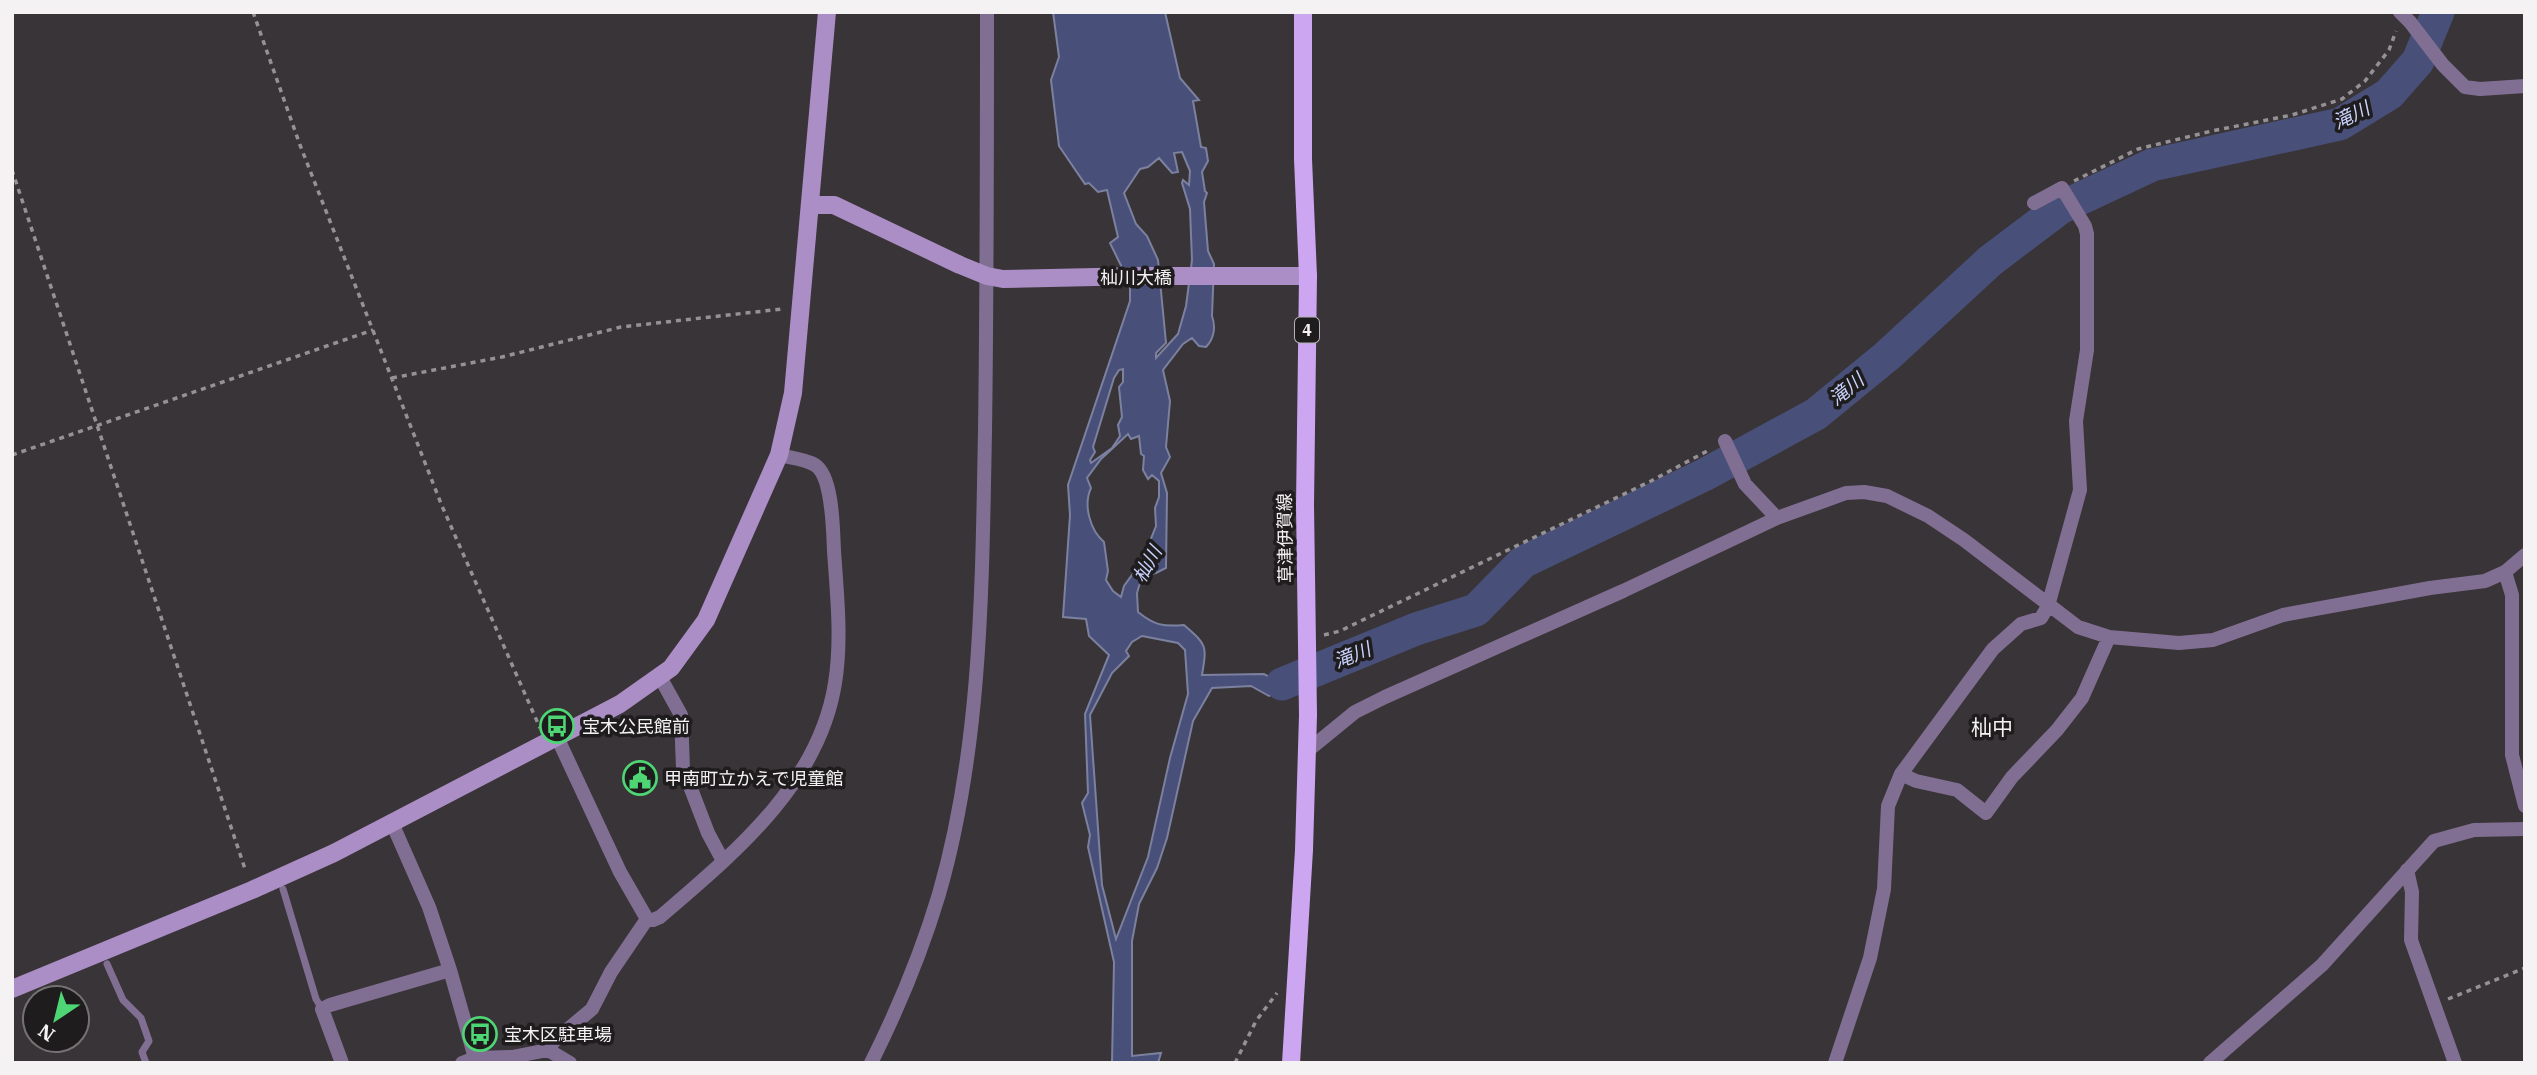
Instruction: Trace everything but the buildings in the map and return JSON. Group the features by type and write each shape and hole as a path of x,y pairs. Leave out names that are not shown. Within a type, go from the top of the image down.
{"main road":[{"name":"草津伊賀線","path":"1291,1063 1304,850 1308,715 1305,505 1308,276 1303,159 1303,12"}],"street":[{"path":"12,989 252,890 334,853 620,704 660,677 682,654 706,620 779,455 793,393 827,12"},
{"path":"871,1063 890,1024 939,895 956,823 975,687 995,277 987,12"},
{"path":"2404,17 2443,65 2465,87 2480,89 2525,86"},
{"path":"1835,1063 1870,958 1884,890 1888,806 1901,774 1993,649 2021,624 2040,618 2048,606 2080,490 2076,421 2087,350 2087,234 2064,191 2034,203"},
{"path":"810,205 834,205 960,265 995,277"},
{"name":"杣川大橋","path":"995,277 1308,276"},
{"path":"1727,445 1745,484 1777,518"},
{"path":"647,919 660,917 723,861 771,813 813,749 835,682 838,605 831,512 824,477 816,466 779,455"},
{"path":"1306,752 1355,712 1777,518 1846,493 1864,492 1888,496 1928,516 1964,540 2078,627 2109,637 2179,643 2213,640 2283,615 2430,588 2485,581 2505,572 2525,555"},
{"path":"2505,572 2512,595 2512,755 2525,806"},
{"path":"1901,774 1916,781 1957,790 1986,813 2012,777 2057,730 2082,698 2109,637"},
{"path":"660,677 681,715 683,768 708,833 723,861"},
{"path":"551,740 647,919"},
{"path":"392,822 429,907 450,970 468,1060 512,1057 548,1050 570,1063"},
{"path":"2210,1063 2322,965 2434,841 2474,830 2525,829"},
{"path":"2407,870 2412,892 2411,940 2455,1063"},
{"path":"548,1050 554,1041 592,1009 611,972 647,919"},
{"path":"342,1063 322,1009 450,970"}],"lane":[{"path":"283,889 316,999 322,1009"},
{"path":"107,964 123,1000 141,1018 149,1041 142,1052 146,1063"}],"path":[{"path":"253,12 300,145 442,506 538,724 551,740"},
{"path":"2064,191 2138,149 2292,115 2342,99 2365,81 2389,50 2404,17"},
{"path":"12,170 188,691 252,890"},
{"path":"392,378 502,357 621,327 801,307"},
{"path":"12,455 373,330"},
{"path":"1308,644 1727,445"},
{"path":"2433,1005 2525,968"},
{"path":"1235,1063 1256,1021 1282,986"}],"water":[{"name":"杣川","path":"1053,12 1165,12 1180,78 1199,100 1193,101 1201,147 1206,148 1208,161 1202,172 1207,193 1204,202 1208,251 1214,264 1213,333 1206,347 1199,346 1192,338 1183,344 1163,370 1170,401 1166,447 1170,457 1161,473 1167,493 1166,568 1142,576 1137,593 1138,612 1159,624 1184,625 1197,637 1205,651 1202,675 1264,674 1277,681 1327,660 1318,676 1269,696 1251,686 1212,688 1193,721 1167,838 1157,868 1139,904 1132,941 1132,1056 1161,1053 1158,1063 1112,1063 1114,962 1088,847 1090,835 1082,803 1088,793 1085,714 1109,655 1089,636 1086,619 1063,617 1070,515 1068,485 1130,301 1130,284 1110,243 1118,237 1107,190 1098,192 1089,183 1085,184 1059,146 1051,80 1059,57","holes":["1182,152 1190,171 1189,185 1183,180 1182,183 1190,209 1192,260 1186,306 1178,334 1156,358 1156,353 1166,343 1158,260 1147,236 1136,224 1124,193 1140,169 1148,167 1159,158 1172,173 1178,172 1174,153","1123,369 1123,382 1119,387 1122,417 1118,425 1120,436 1112,448 1091,463 1095,452 1093,447 1114,378 1119,370","1128,434 1131,439 1139,436 1141,454 1144,456 1143,470 1148,479 1152,475 1159,481 1159,497 1155,508 1156,526 1142,561 1124,586 1121,597 1106,580 1108,571 1104,542 1089,517 1091,488 1087,478 1101,459","1142,636 1178,643 1185,650 1188,694 1170,758 1148,857 1116,939 1102,885 1090,715 1112,673 1129,656 1126,651 1132,642"]}],"waterway":[{"name":"滝川","path":"1282,684 1416,629 1476,610 1523,562 1704,475 1816,414 1887,356 1990,261 2060,208 2152,165 2340,124 2389,94 2418,61 2438,12"}],"place":[{"name":"宝木公民館前","path":"557,726"},
{"name":"甲南町立かえで児童館","path":"640,778"},
{"name":"宝木区駐車場","path":"480,1034"}],"district":[{"name":"杣中","path":"1992,727"}]}
